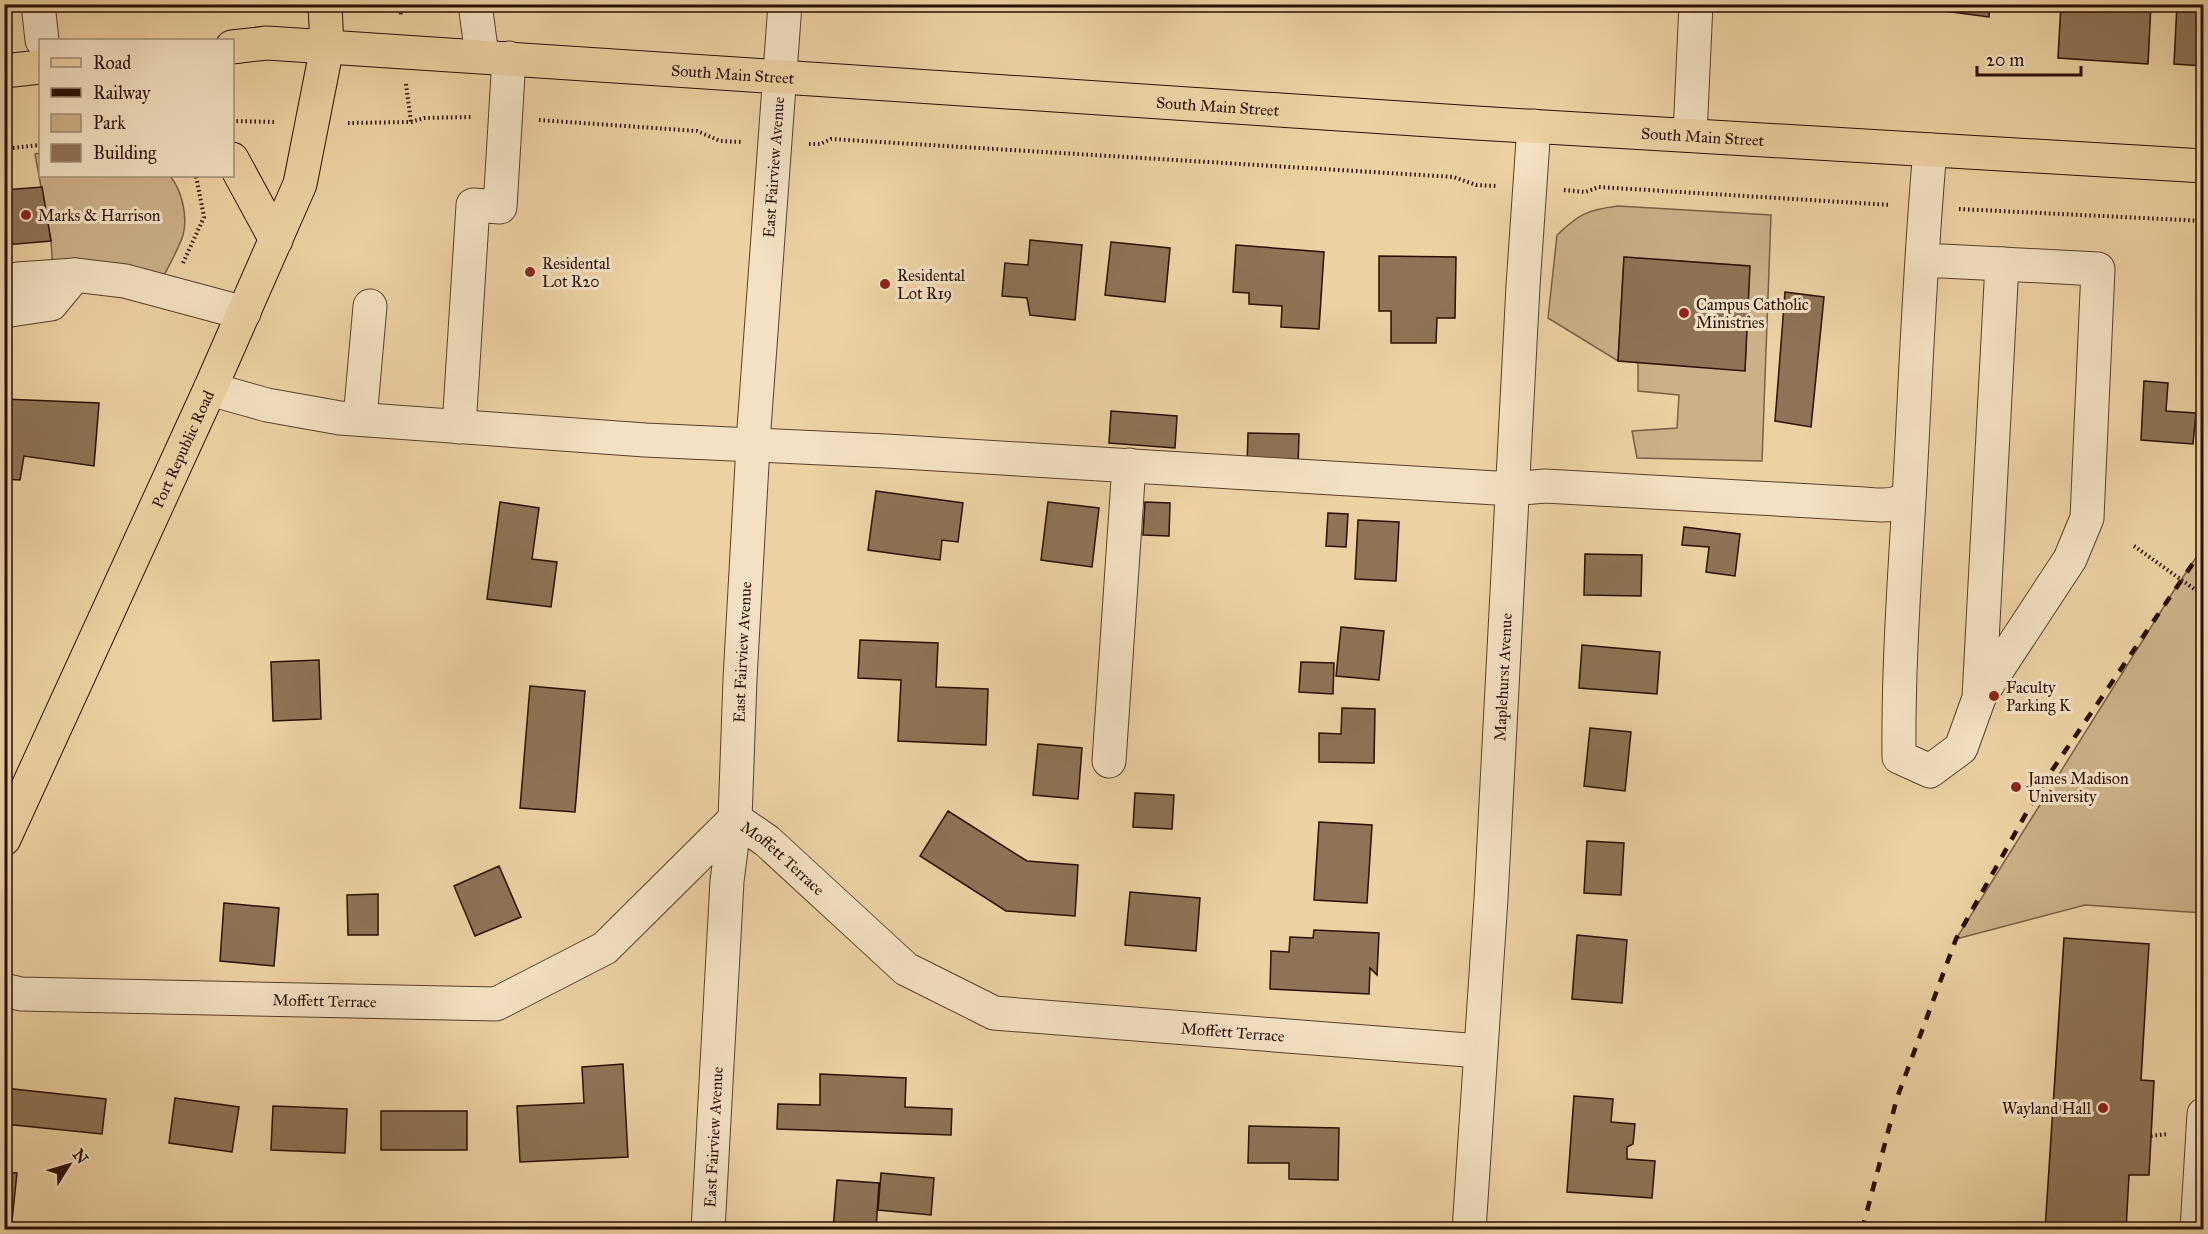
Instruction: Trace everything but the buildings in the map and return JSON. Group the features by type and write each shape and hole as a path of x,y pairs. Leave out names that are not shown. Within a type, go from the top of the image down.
{"main road":[{"name":"Port Republic Road","path":"4,839 210,390 300,184 327,47 325,4"},
{"name":"South Main Street","path":"234,47 267,43 1534,126 2204,166"},
{"path":"4,71 39,67"},
{"path":"234,163 276,240"}],"street":[{"path":"38,4 42,39"},
{"path":"459,427 473,206 500,207 506,118 496,58 476,4"},
{"name":"East Fairview Avenue","path":"708,1230 727,881 735,819 754,446 785,4"},
{"path":"1690,135 1696,4"},
{"name":"Maplehurst Avenue","path":"1469,1230 1491,899 1512,489 1534,126"},
{"path":"1922,260 2098,269 2087,518 2070,559 1979,698 1961,748 1930,771 1899,757 1898,694 1922,260 1925,207 1930,150"},
{"path":"1979,698 2002,264"},
{"path":"4,311 51,304 75,275"},
{"path":"18,279 75,275 125,281 244,313"},
{"path":"360,419 370,306"},
{"path":"210,390 296,411 360,419 754,446 1130,465 1512,489 1556,486 1894,505 1909,495"},
{"path":"1109,761 1130,465"},
{"name":"Moffett Terrace","path":"4,990 21,994 496,1004 605,948 735,819 767,841 906,969 994,1013 1480,1051"},
{"path":"2197,1230 2204,1114"}],"path":[{"path":"411,122 445,116 506,118 697,130 720,141 820,144 831,139 1454,177 1476,185 1584,192 1599,187 2204,221"},
{"path":"4,149 39,145"},
{"path":"170,293 204,217 196,177"},
{"path":"2134,546 2204,596"}],"green space":[{"path":"39,153 39,176 35,154"},
{"path":"39,177 171,177 181,196 185,220 183,235 151,299 53,273 51,241"},
{"path":"1618,206 1771,215 1762,461 1637,458 1632,431 1677,428 1679,395 1638,391 1638,362 1745,370 1749,266 1624,257 1618,361 1548,318 1557,235 1584,214"},
{"path":"2203,547 2203,913 2085,905 1956,939 2173,592"}],"railway":[{"path":"1862,1230 1897,1098 1956,939 2042,785 2204,547"}],"place":[{"name":"Marks & Harrison","path":"26,215"},
{"name":"Residental Lot R20","path":"530,272"},
{"name":"Residental Lot R19","path":"885,284"},
{"name":"Campus Catholic Ministries","path":"1684,313"},
{"name":"Faculty Parking K","path":"1994,696"},
{"name":"James Madison University","path":"2016,787"},
{"name":"Wayland Hall","path":"2103,1108"}]}
